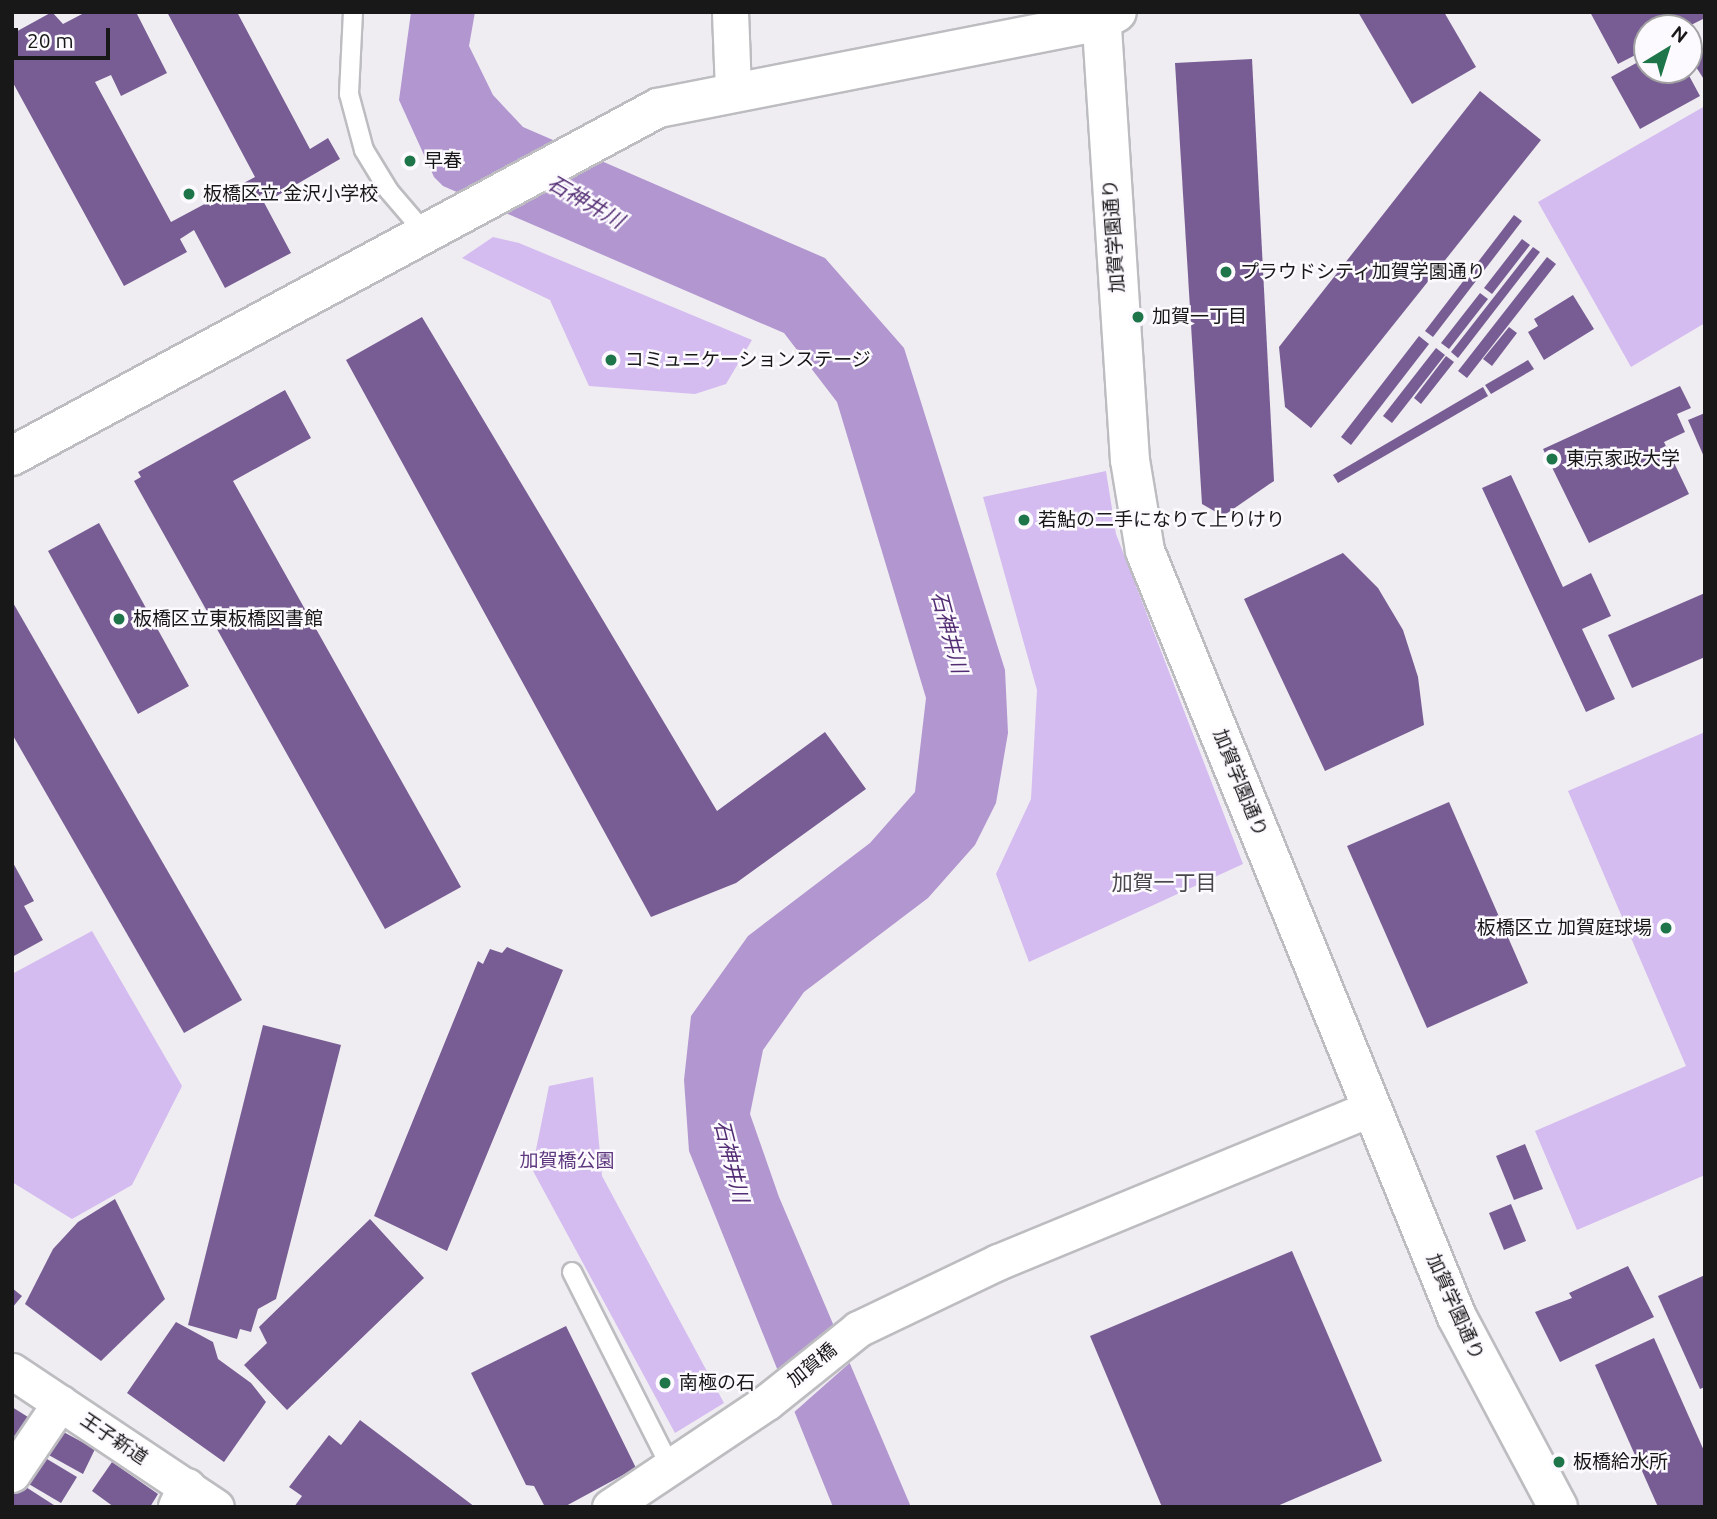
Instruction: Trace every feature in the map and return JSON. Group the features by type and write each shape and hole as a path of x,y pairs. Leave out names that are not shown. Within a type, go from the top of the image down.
{"street":[{"path":"730,12 733,92"},
{"path":"12,456 659,108 1106,15"},
{"name":"加賀学園通り","path":"1106,15 1137,519 1145,551 1471,1347 1558,1507"},
{"name":"加賀橋","path":"610,1507 669,1464 766,1402 858,1329 998,1262 1372,1108"},
{"name":"王子新道","path":"12,1371 193,1500"},
{"path":"12,1474 60,1403"}],"lane":[{"path":"353,12 349,94 364,150 389,191 425,233"},
{"path":"572,1272 669,1464"}],"green space":[{"path":"1705,106 1705,323 1631,367 1538,202"},
{"path":"493,237 519,243 752,340 726,384 695,394 589,386 550,300 462,258"},
{"path":"1106,471 1116,534 1243,864 1029,962 996,874 1031,799 1037,690 983,497"},
{"name":"板橋区立 加賀庭球場","path":"1705,732 1705,1175 1577,1230 1535,1131 1686,1066 1568,791"},
{"path":"92,931 182,1086 132,1185 72,1219 12,1182 12,974"},
{"name":"加賀橋公園","path":"593,1077 602,1176 724,1403 675,1433 532,1169 549,1086"}],"water":[{"name":"石神井川","path":"411,12 475,12 469,46 493,95 523,127 825,258 904,348 1005,670 1008,733 996,803 975,845 928,898 804,992 763,1050 750,1114 779,1197 911,1507 833,1507 689,1151 684,1080 691,1016 748,936 870,843 915,792 926,698 837,402 784,333 443,186 434,177 399,100"}],"pier":[{"path":"837,1323 853,1360 792,1414 776,1372"}],"building":[{"path":"52,12 63,24 86,12 136,12 167,73 121,96 111,75 95,82 171,222 255,177 167,12 237,12 310,149 328,138 340,159 268,201 264,193 260,195 291,253 225,288 194,230 180,239 187,252 124,286 12,81 12,34"},
{"path":"1358,12 1444,12 1476,67 1412,104"},
{"path":"1590,12 1705,12 1703,19 1703,14 1633,14 1633,56 1618,64"},
{"path":"1705,46 1705,81 1703,78"},
{"name":"プラウドシティ加賀学園通り","path":"1252,59 1274,481 1223,516 1202,504 1175,63"},
{"path":"1633,65 1633,84 1694,84 1700,96 1640,129 1611,77"},
{"path":"1480,91 1541,140 1311,428 1285,407 1279,347"},
{"path":"1514,215 1522,221 1433,337 1425,331"},
{"path":"1522,239 1530,245 1492,294 1484,288"},
{"path":"1533,247 1540,252 1458,358 1451,352"},
{"path":"1547,257 1556,264 1467,378 1458,371"},
{"path":"1480,293 1488,299 1449,349 1441,343"},
{"path":"1573,295 1594,329 1544,360 1528,332 1538,326 1534,319"},
{"path":"422,317 717,811 825,732 866,789 736,883 651,917 346,360"},
{"path":"1509,327 1517,333 1492,366 1483,359"},
{"path":"1419,336 1429,344 1351,445 1341,437"},
{"path":"1436,348 1445,355 1392,423 1383,416"},
{"path":"1446,356 1454,362 1421,404 1414,398"},
{"path":"1528,360 1534,369 1491,394 1485,385"},
{"path":"1680,386 1691,408 1677,414 1685,432 1664,442 1689,494 1589,543 1543,449"},
{"path":"1483,387 1488,396 1338,483 1333,475"},
{"path":"285,390 311,438 233,481 461,887 385,929 134,481 141,477 138,472"},
{"path":"1705,413 1705,459 1688,420"},
{"path":"1511,475 1563,587 1591,573 1611,616 1582,629 1615,699 1586,712 1482,488"},
{"name":"板橋区立東板橋図書館","path":"99,523 189,686 138,714 48,551"},
{"path":"1343,553 1378,588 1403,630 1418,677 1424,725 1325,771 1244,599"},
{"path":"1705,593 1705,657 1632,688 1608,635"},
{"path":"12,601 242,1000 184,1033 12,734"},
{"path":"1449,802 1528,983 1427,1028 1347,846"},
{"path":"12,861 34,901 24,906 43,940 12,957"},
{"path":"507,947 563,970 447,1251 374,1216 478,961 483,964 490,949 502,953"},
{"path":"263,1025 341,1045 276,1299 258,1309 251,1332 240,1329 237,1339 188,1325"},
{"path":"1525,1144 1543,1189 1514,1200 1496,1156"},
{"path":"115,1199 165,1299 101,1361 25,1304 53,1249 78,1222"},
{"path":"1511,1204 1526,1241 1504,1250 1489,1213"},
{"path":"370,1219 424,1278 287,1410 244,1365 267,1343 259,1327"},
{"path":"1292,1251 1382,1461 1275,1507 1162,1507 1090,1336"},
{"path":"1628,1266 1654,1317 1560,1362 1535,1312 1572,1298 1569,1293"},
{"path":"1705,1275 1705,1387 1700,1389 1658,1296"},
{"path":"12,1288 22,1296 12,1308"},
{"path":"176,1322 213,1342 218,1359 251,1383 266,1402 224,1462 127,1393"},
{"path":"566,1326 636,1468 564,1507 545,1507 534,1486 526,1485 471,1373"},
{"path":"1654,1338 1705,1453 1705,1507 1658,1507 1595,1365"},
{"path":"12,1407 28,1417 12,1446"},
{"path":"360,1420 475,1507 294,1507 302,1496 289,1487 329,1435 341,1445"},
{"path":"58,1429 95,1449 83,1474 45,1453"},
{"path":"37,1453 77,1477 61,1503 22,1480"},
{"path":"112,1462 158,1494 150,1507 114,1507 92,1491"},
{"path":"18,1482 57,1507 12,1507 12,1490"}],"place":[{"name":"早春","path":"410,161"},
{"name":"板橋区立 金沢小学校","path":"189,194"},
{"name":"プラウドシティ加賀学園通り","path":"1226,272"},
{"name":"加賀一丁目","path":"1138,317"},
{"name":"コミュニケーションステージ","path":"611,360"},
{"name":"東京家政大学","path":"1552,459"},
{"name":"若鮎の二手になりて上りけり","path":"1024,520"},
{"name":"板橋区立東板橋図書館","path":"119,619"},
{"name":"板橋区立 加賀庭球場","path":"1666,928"},
{"name":"南極の石","path":"665,1383"},
{"name":"板橋給水所","path":"1559,1462"}],"district":[{"name":"加賀一丁目","path":"1164,882"}]}
